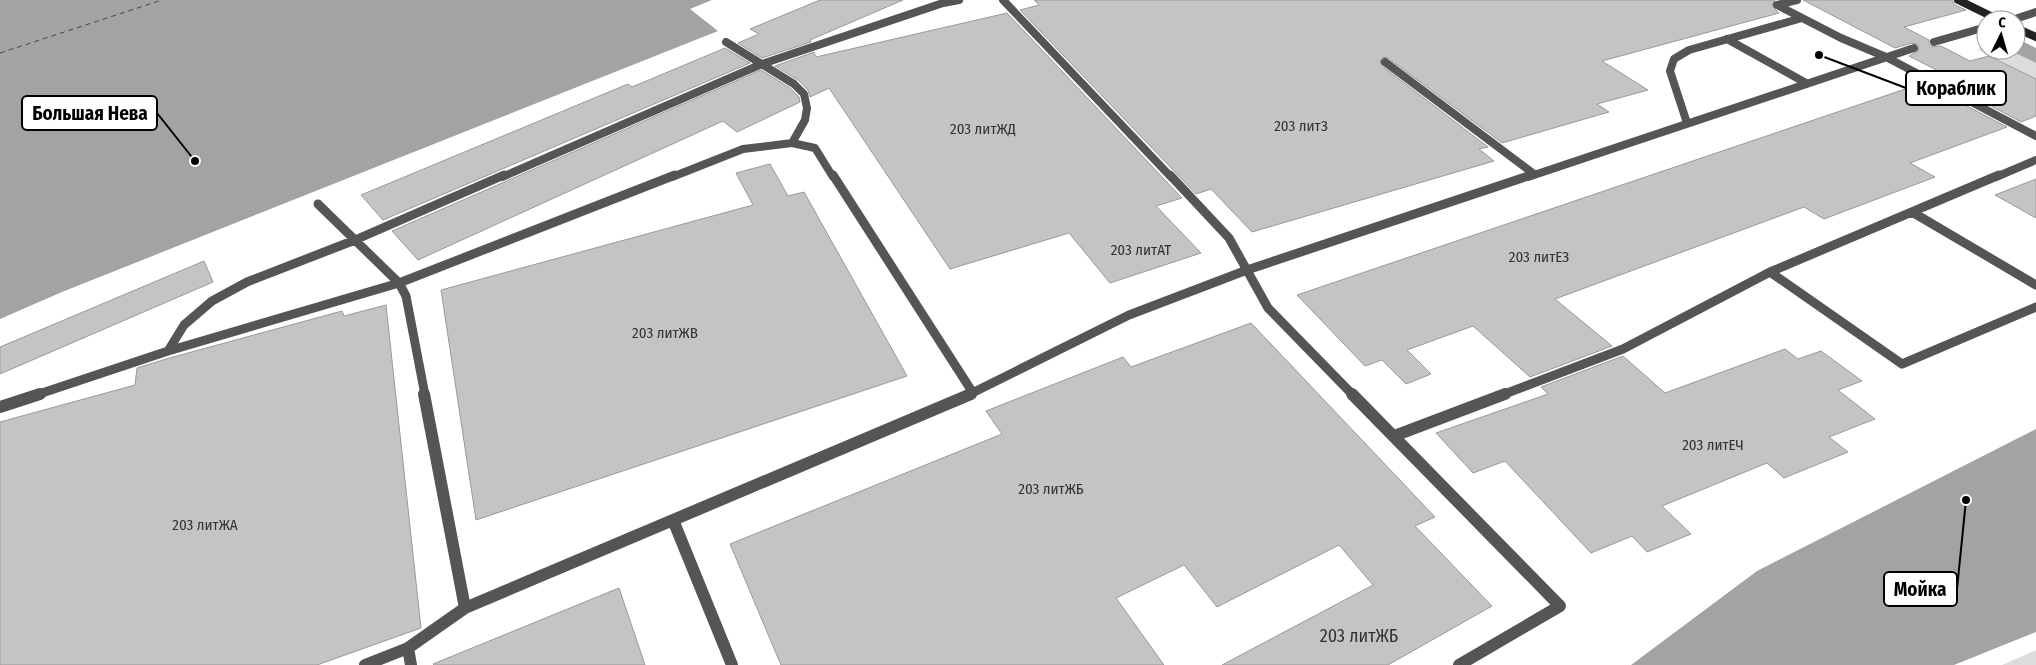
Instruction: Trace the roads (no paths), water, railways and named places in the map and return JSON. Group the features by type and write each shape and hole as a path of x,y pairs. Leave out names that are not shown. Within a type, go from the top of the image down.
{"main road":[{"path":"1958,0 1978,10"}],"street":[{"path":"168,351 184,325 212,301 247,282 355,240 762,64 943,3 959,0"},
{"path":"1004,0 1229,238 1268,308 1560,606 1459,665"},
{"path":"1797,0 1777,5 1841,38 1886,57 2036,136"},
{"path":"1687,123 1670,71 1674,59 1689,50 1802,18"},
{"path":"1934,42 1976,30"},
{"path":"1727,39 1806,83"},
{"path":"726,42 794,84 804,94 807,108 805,120 792,143"},
{"path":"365,665 408,648 465,608 973,393 1129,315 1247,270 1914,48"},
{"path":"1385,62 1534,174"},
{"path":"0,407 168,351 399,283 743,149 792,143 815,148 973,393"},
{"path":"1394,436 1623,349 1770,272 2036,160"},
{"path":"318,204 399,283 406,296 465,608"},
{"path":"1912,212 2036,285"},
{"path":"1770,272 1902,364 2036,308"},
{"path":"673,520 732,665"},
{"path":"408,648 411,665"}],"place":[{"name":"Кораблик","path":"1819,55"},
{"name":"Большая Нева","path":"195,161"},
{"name":"Мойка","path":"1966,500"}]}
